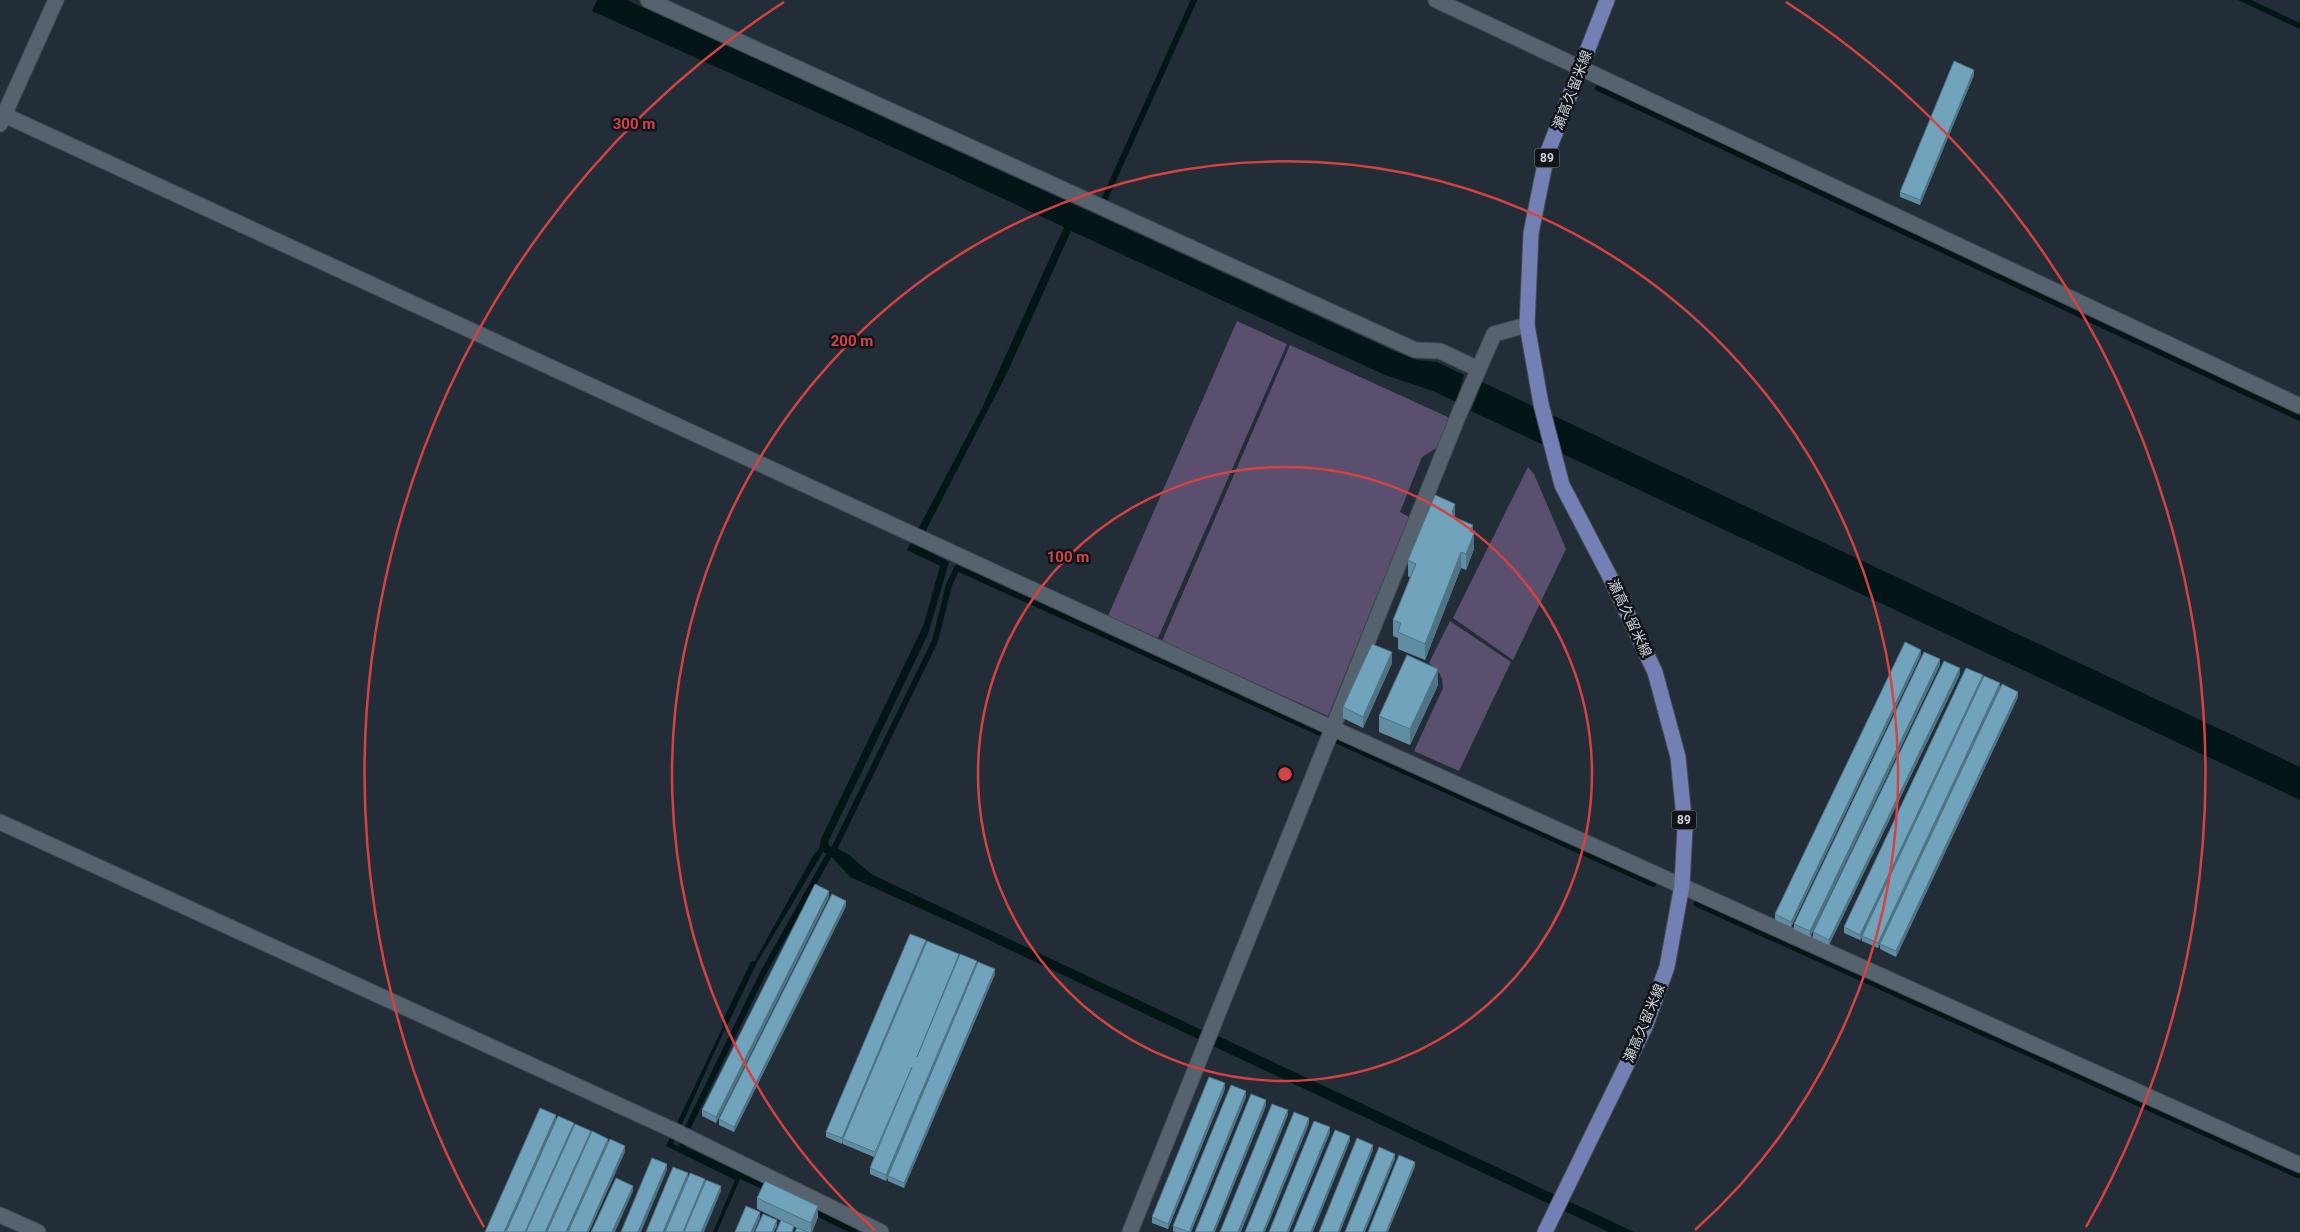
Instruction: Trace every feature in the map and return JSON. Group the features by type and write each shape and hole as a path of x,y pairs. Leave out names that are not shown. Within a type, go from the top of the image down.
{"main road":[{"name":"瀬高久留米線","path":"1545,1232 1645,1027 1667,968 1682,885 1685,828 1678,758 1655,672 1610,577 1562,485 1541,404 1527,325 1531,233 1547,154 1607,0"}],"street":[{"path":"56,0 1,117 1332,728 2300,1165"},
{"path":"648,0 1415,350 1440,351 1478,369"},
{"path":"1436,0 2300,406"},
{"path":"1130,1232 1478,369 1494,334 1527,325"},
{"path":"0,822 673,1130 881,1232"},
{"path":"0,1214 38,1232"}],"shaded area":[{"path":"597,0 627,0 1396,352 1417,360 1437,362 1464,375 1456,402 1433,391 1385,375 1071,231 1007,373 918,546 949,562 928,634 828,842 829,846 842,850 873,875 1202,1030 1198,1039 966,929 850,877 832,857 823,852 748,978 673,1144 740,1179 717,1232 713,1232 735,1180 666,1146 753,964 814,854 819,849 821,839 924,624 940,566 907,550 982,408 1064,227 847,126 592,11"},
{"path":"2238,0 2251,0 2300,23 2300,29"},
{"path":"1237,321 1287,344 1158,638 1108,616"},
{"path":"1290,345 1450,418 1438,447 1422,457 1400,512 1409,517 1328,716 1162,641"},
{"path":"1482,382 2300,767 2300,800 1471,411"},
{"path":"1528,467 1534,474 1566,549 1513,660 1453,618"},
{"path":"1450,621 1511,662 1459,771 1414,751 1443,688 1440,674 1429,663"},
{"path":"1218,1036 1634,1232 1609,1232 1213,1046"}],"building":[{"path":"1954,61 1974,70 1920,200 1900,192"},
{"path":"1435,495 1455,504 1452,512 1454,517 1473,525 1470,531 1474,533 1466,554 1461,552 1425,644 1398,632 1401,623 1393,620 1416,564 1408,560"},
{"path":"1905,642 1921,650 1791,922 1775,914"},
{"path":"1372,644 1392,652 1363,717 1343,707"},
{"path":"1924,652 1940,659 1810,931 1794,924"},
{"path":"1407,655 1438,669 1410,729 1379,716"},
{"path":"1944,661 1960,668 1829,940 1813,932"},
{"path":"1966,668 1983,675 1860,935 1844,927"},
{"path":"1984,676 2000,683 1878,943 1862,936"},
{"path":"2002,684 2018,692 1896,951 1880,944"},
{"path":"815,884 829,891 716,1117 702,1110"},
{"path":"832,894 846,901 734,1127 719,1119"},
{"path":"910,934 926,940 842,1138 826,1132"},
{"path":"927,941 959,954 917,1057 960,954 977,961 886,1175 870,1168 912,1067 875,1152 843,1139"},
{"path":"978,962 995,969 904,1183 888,1176"},
{"path":"1209,1077 1225,1083 1168,1224 1152,1217"},
{"path":"1231,1085 1246,1091 1189,1232 1173,1226"},
{"path":"1251,1094 1266,1100 1213,1232 1195,1232"},
{"path":"1272,1104 1288,1110 1238,1232 1220,1232"},
{"path":"540,1108 556,1115 504,1232 485,1232"},
{"path":"1294,1112 1309,1118 1263,1232 1245,1232"},
{"path":"558,1116 574,1123 525,1232 506,1232"},
{"path":"1314,1121 1330,1127 1287,1232 1269,1232"},
{"path":"575,1124 591,1131 545,1232 526,1232"},
{"path":"1335,1130 1350,1136 1311,1232 1293,1232"},
{"path":"592,1131 608,1139 566,1232 547,1232"},
{"path":"1357,1138 1373,1145 1338,1232 1319,1232"},
{"path":"610,1139 625,1146 587,1232 568,1232"},
{"path":"1379,1147 1395,1154 1363,1232 1345,1232"},
{"path":"1399,1155 1415,1162 1386,1232 1368,1232"},
{"path":"652,1158 667,1164 638,1232 621,1232"},
{"path":"673,1167 688,1173 663,1232 646,1232"},
{"path":"690,1173 705,1179 683,1232 665,1232"},
{"path":"616,1178 633,1186 612,1232 591,1232"},
{"path":"706,1180 721,1186 701,1232 684,1232"},
{"path":"765,1181 818,1206 811,1223 757,1198"},
{"path":"746,1206 760,1212 751,1232 735,1232"},
{"path":"763,1214 777,1220 772,1232 755,1232"},
{"path":"781,1220 794,1226 792,1232 776,1232"},
{"path":"797,1228 808,1232 795,1232"}],"waterway":[{"path":"1101,207 1194,0"},
{"path":"1598,88 2300,418"},
{"path":"834,849 935,641 949,585 957,568 1653,884"},
{"path":"769,1189 681,1148 688,1127 763,973 829,855"},
{"path":"1697,904 2300,1176"},
{"path":"725,1023 753,964"},
{"path":"811,1210 855,1232"}]}
